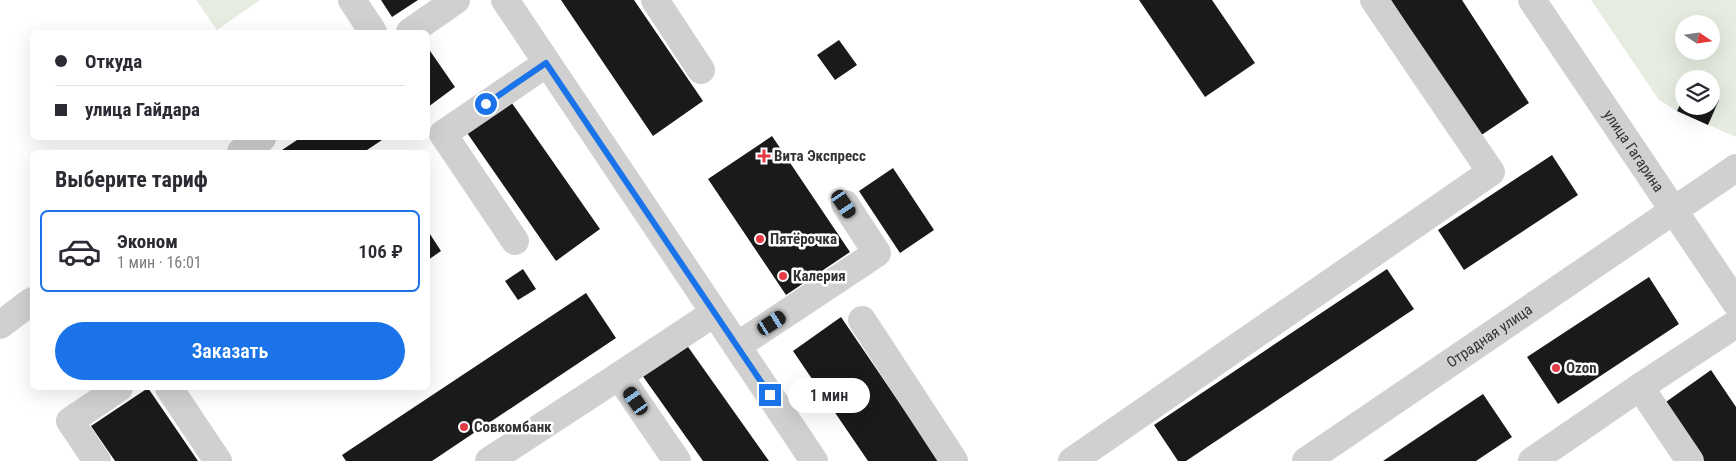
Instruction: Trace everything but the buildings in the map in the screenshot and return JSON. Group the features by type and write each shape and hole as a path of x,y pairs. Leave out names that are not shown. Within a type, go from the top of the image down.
{"street":[{"path":"352,0 372,30"},
{"path":"413,30 456,0"},
{"path":"504,0 814,461"},
{"path":"655,0 701,70"},
{"path":"1072,461 1491,172 1374,0"},
{"name":"улица Гагарина","path":"1532,0 1736,303"},
{"path":"515,241 443,134 546,63"},
{"path":"244,150 259,140"},
{"name":"Отрадная улица","path":"1306,461 1736,168"},
{"path":"737,346 878,253 844,204"},
{"path":"0,325 30,302"},
{"path":"489,461 714,312"},
{"path":"862,320 954,461"},
{"path":"1532,461 1736,324"},
{"path":"619,376 677,461"},
{"path":"1640,387 1690,461"},
{"path":"96,461 70,421 116,390"},
{"path":"169,390 218,461"}],"shaded area":[{"path":"196,0 260,0 217,30"},
{"path":"1591,0 1736,0 1736,137 1686,115 1720,115 1720,70 1675,70 1675,110 1659,100"}],"place":[{"name":"Вита Экспресс","path":"764,156"},
{"name":"Пятёрочка","path":"760,239"},
{"name":"Калерия","path":"783,276"},
{"name":"Ozon","path":"1556,368"},
{"name":"Совкомбанк","path":"464,427"}],"route":[{"path":"486,104 546,63 770,395"}]}
